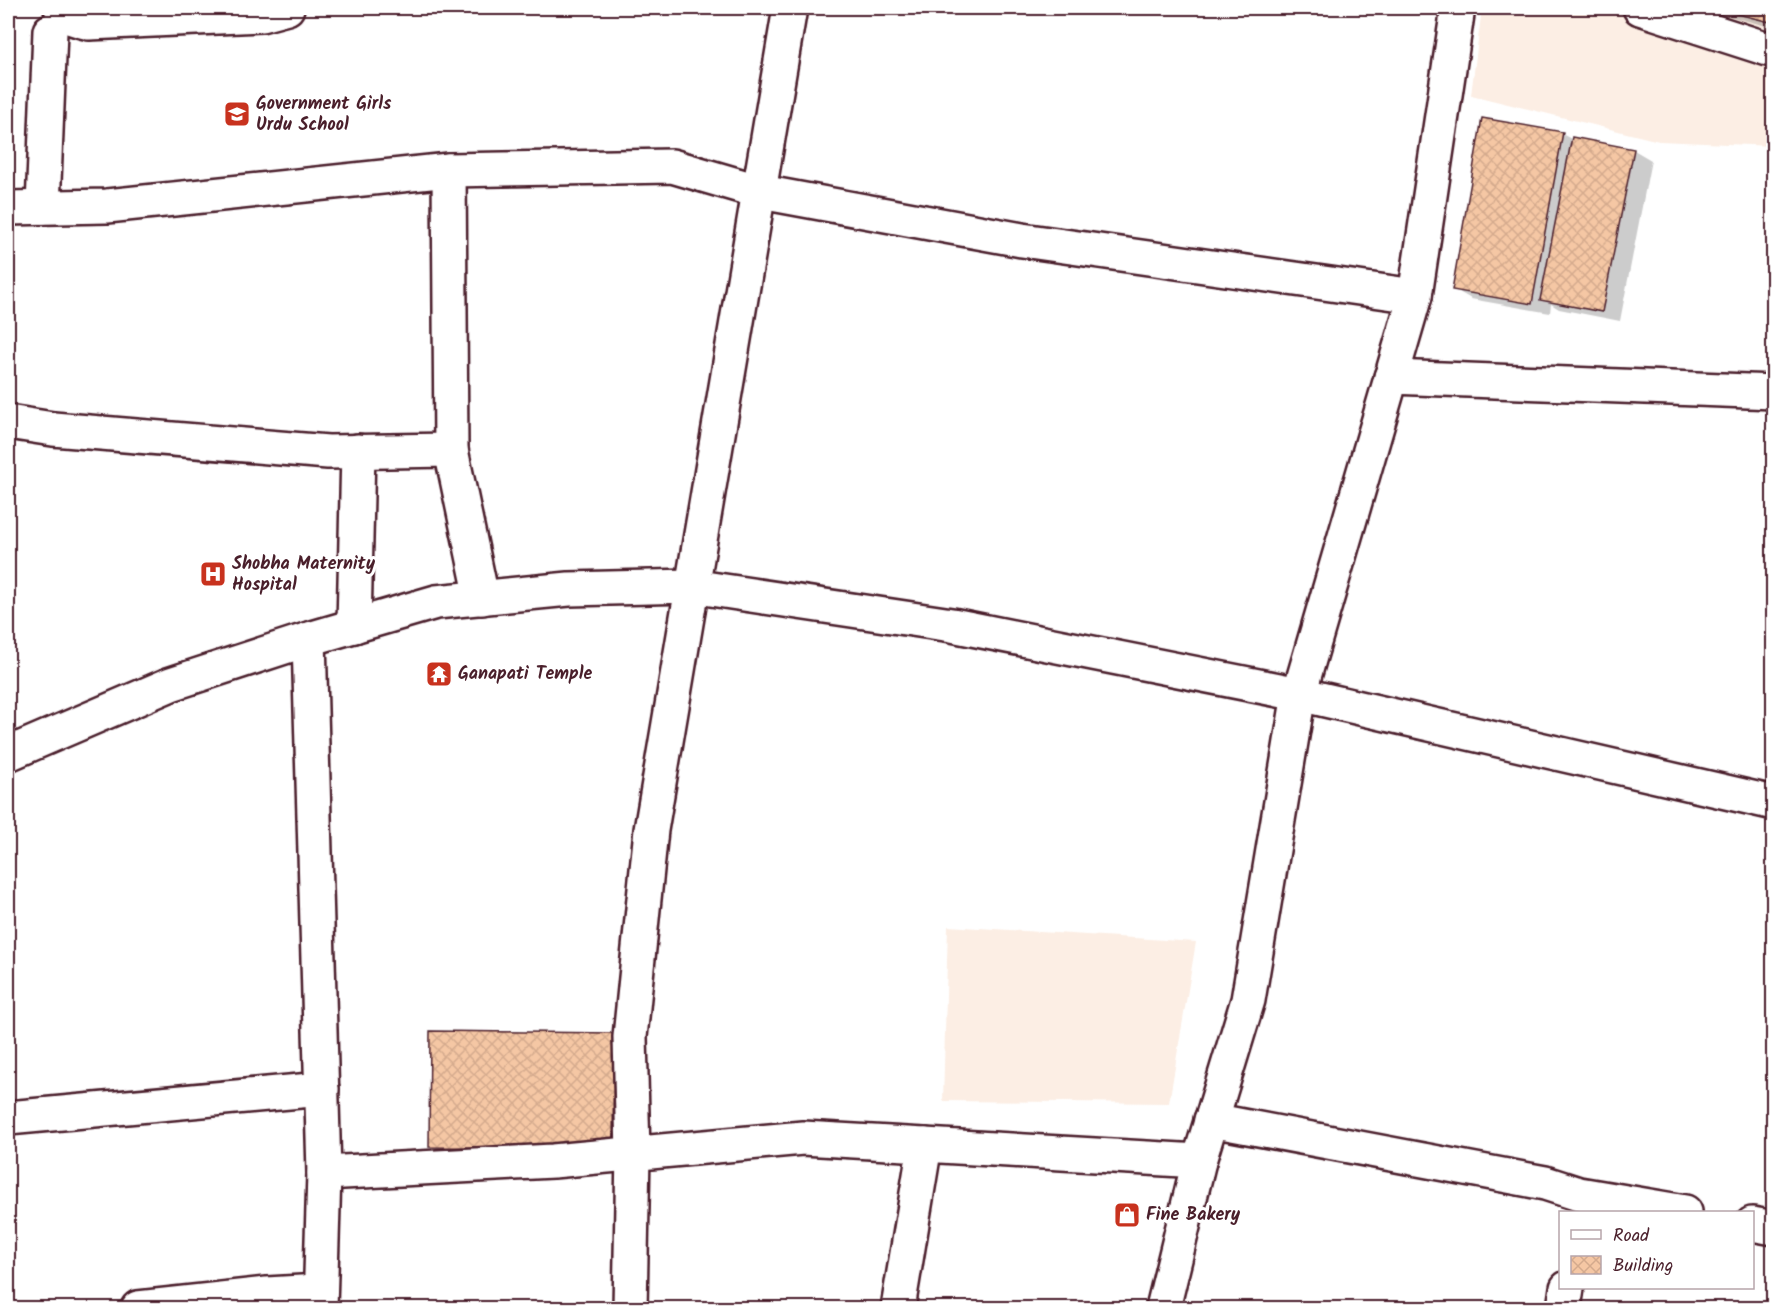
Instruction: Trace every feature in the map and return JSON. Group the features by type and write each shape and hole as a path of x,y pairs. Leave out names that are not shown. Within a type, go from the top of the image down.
{"street":[{"path":"43,207 55,20 63,12 75,20 89,23 261,15 287,8"},
{"path":"630,1308 633,1153 630,1037 651,830 691,586 761,192 790,8"},
{"path":"1163,1308 1199,1161 1248,1000 1299,694 1415,296 1458,8"},
{"path":"1640,8 1773,51"},
{"path":"8,208 107,207 448,170 672,166 761,192 1022,240 1415,296"},
{"path":"448,170 451,450 482,598"},
{"path":"1391,377 1773,392"},
{"path":"8,422 53,429 328,452 451,450"},
{"path":"354,626 358,451"},
{"path":"8,754 171,684 309,639 436,602 569,589 691,586 952,625 1299,694 1773,803"},
{"path":"138,1308 267,1294 320,1300 324,1173 309,639"},
{"path":"8,1118 322,1089"},
{"path":"1211,1120 1545,1183 1578,1203 1673,1211"},
{"path":"324,1173 553,1161 803,1138 1199,1161"},
{"path":"898,1308 925,1145"},
{"path":"1754,1224 1773,1228"},
{"path":"1564,1308 1567,1289"}],"shaded area":[{"path":"1482,8 1773,8 1773,146 1659,141 1471,95"},
{"path":"948,926 1196,942 1169,1103 943,1101"}],"building":[{"path":"1713,8 1774,8 1774,23"},
{"path":"1482,118 1563,132 1532,304 1452,290"},
{"path":"1572,137 1634,149 1602,312 1540,300"},
{"path":"430,1031 614,1033 613,1148 429,1147"},
{"path":"500,1303 501,1308 353,1308 353,1307"}],"place":[{"name":"Government Girls Urdu School","path":"237,114"},
{"name":"Shobha Maternity Hospital","path":"213,574"},
{"name":"Ganapati Temple","path":"439,674"},
{"name":"Fine Bakery","path":"1127,1215"}]}
